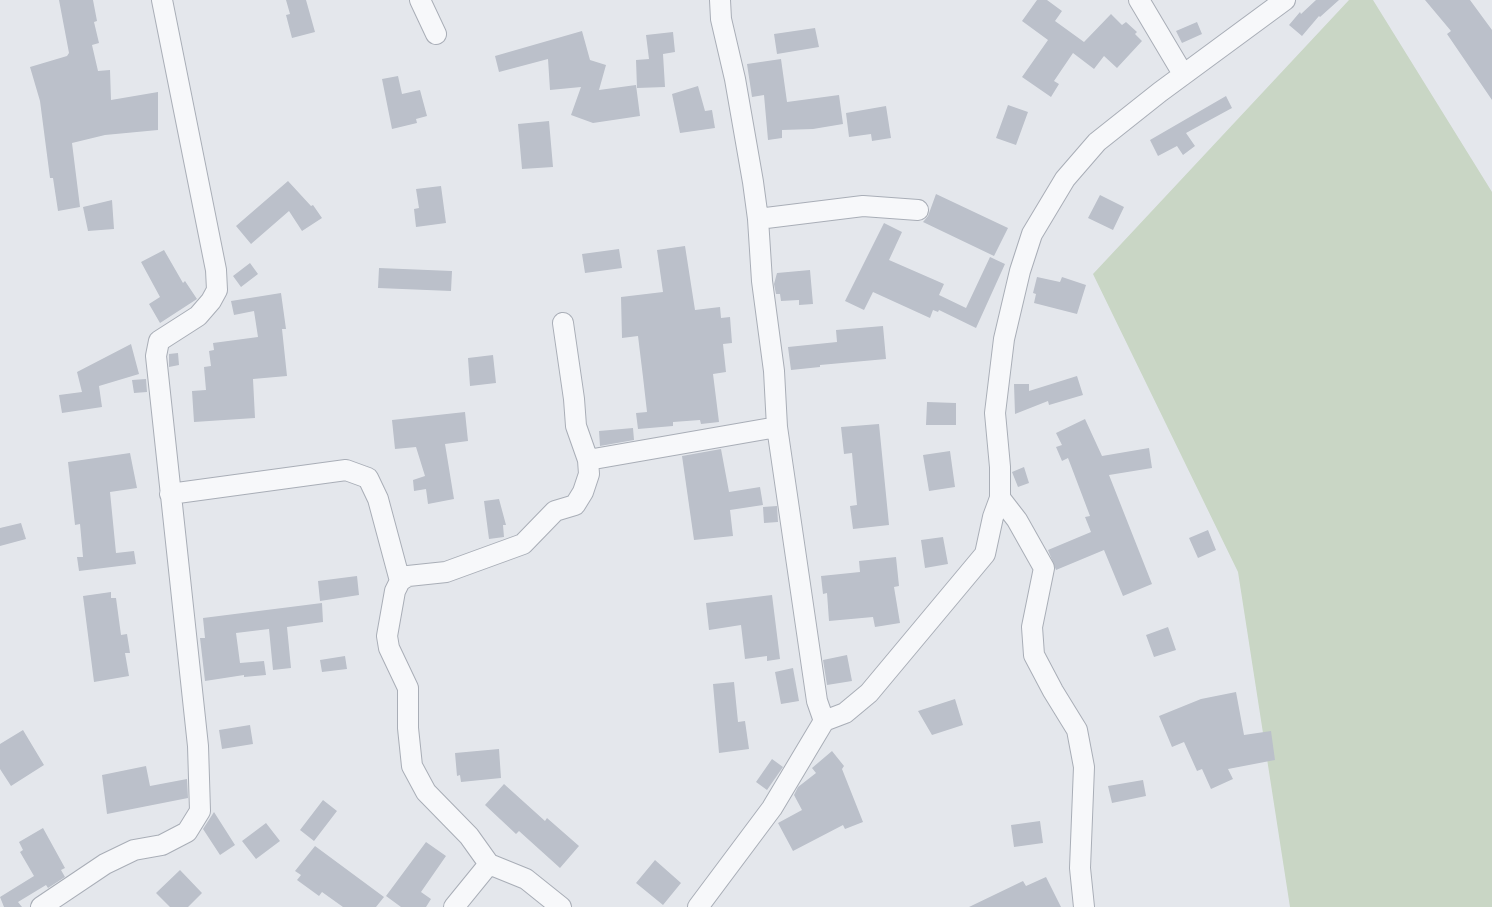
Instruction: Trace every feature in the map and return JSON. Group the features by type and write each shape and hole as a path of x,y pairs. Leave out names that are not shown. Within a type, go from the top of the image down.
{"street":[{"path":"41,907 112,861 134,850 162,845 187,832 200,812 198,746 156,356 159,341 198,316 211,301 217,290 216,270 162,0"},
{"path":"420,0 436,34"},
{"path":"720,0 721,19 736,79 758,219 762,281 774,371 777,427 817,700 824,721"},
{"path":"1139,0 1183,74"},
{"path":"698,907 772,808 824,721 845,713 869,693 985,554 993,517 1000,498 995,413 1004,339 1020,271 1032,234 1065,180 1097,142 1183,74 1285,0"},
{"path":"758,219 863,206 918,210"},
{"path":"561,907 526,880 489,864 469,836 426,792 412,766 408,728 408,688 389,648 387,636 395,591 400,581 408,576 446,572 523,544 555,511 575,506 583,492 589,474 588,460 576,426 563,323"},
{"path":"588,460 777,427"},
{"path":"170,494 346,470 368,478 378,499 400,581"},
{"path":"1000,498 1017,520 1044,568 1032,627 1034,655 1077,730 1084,767 1080,868 1084,907"},
{"path":"454,907 489,864"}],"green space":[{"path":"1349,0 1373,0 1492,192 1492,907 1290,907 1238,572 1093,274"}],"building":[{"path":"59,0 93,0 97,21 94,22 99,43 92,45 98,71 110,70 111,100 158,92 158,130 105,135 72,143 80,207 58,211 53,178 50,178 40,101 30,67 67,56 69,53"},
{"path":"286,0 306,0 315,32 292,38 286,15 290,14"},
{"path":"1037,0 1047,0 1062,11 1055,21 1084,42 1111,14 1122,25 1126,22 1137,32 1135,34 1142,41 1117,68 1104,56 1094,69 1073,53 1054,81 1059,84 1051,97 1022,77 1048,40 1022,21"},
{"path":"1316,0 1339,0 1319,16 1302,36 1289,25 1300,12 1301,14"},
{"path":"1425,0 1470,0 1492,30 1492,100 1447,34 1451,31"},
{"path":"1197,22 1202,34 1182,43 1176,31"},
{"path":"815,28 819,47 777,54 774,34"},
{"path":"582,31 590,60 606,65 599,90 636,85 640,116 593,123 571,115 581,87 550,90 548,59 499,72 495,56"},
{"path":"673,32 675,52 663,54 665,87 637,88 636,60 649,59 646,35"},
{"path":"781,59 787,102 839,95 843,124 813,129 782,130 782,138 768,140 764,95 752,97 747,64"},
{"path":"398,76 402,94 420,90 427,116 416,119 417,123 392,129 382,79"},
{"path":"698,86 705,111 712,110 715,128 680,133 672,94"},
{"path":"1226,96 1232,108 1186,133 1195,146 1183,155 1177,146 1158,156 1150,140"},
{"path":"1008,105 1028,112 1016,145 996,138"},
{"path":"886,106 891,138 872,141 871,134 849,137 846,113"},
{"path":"549,121 553,167 522,169 518,124"},
{"path":"288,181 311,206 313,205 322,218 302,231 289,211 251,244 236,226"},
{"path":"441,186 446,223 416,227 414,209 419,208 416,189"},
{"path":"936,194 1008,228 994,256 923,222 928,216"},
{"path":"1100,195 1124,207 1113,230 1088,218"},
{"path":"112,200 114,229 88,231 83,207"},
{"path":"884,223 902,232 889,260 944,284 939,295 966,308 990,257 1005,264 976,328 939,310 938,312 933,310 930,318 873,292 864,310 845,301"},
{"path":"685,246 695,310 720,307 721,318 730,317 732,343 723,344 726,372 713,374 719,422 701,424 700,420 673,422 673,426 638,429 636,413 647,412 638,336 622,338 621,297 663,292 657,250"},
{"path":"619,249 622,268 585,273 582,254"},
{"path":"164,250 183,283 185,281 197,299 160,323 149,304 160,297 141,262"},
{"path":"250,263 258,274 241,287 233,276"},
{"path":"379,268 452,271 451,291 378,288"},
{"path":"810,270 813,304 799,305 799,300 781,301 780,294 776,294 774,284 777,273"},
{"path":"1037,277 1060,282 1062,277 1086,285 1077,314 1034,303 1036,294 1033,293"},
{"path":"281,293 286,329 282,329 287,376 253,379 255,418 194,422 192,391 206,390 204,367 211,366 209,351 214,350 213,343 258,337 254,311 234,315 231,301"},
{"path":"883,326 886,359 820,365 820,367 791,370 788,347 837,342 836,330"},
{"path":"131,344 139,374 99,386 102,407 62,413 59,395 82,392 77,372"},
{"path":"178,353 179,365 169,367 169,354"},
{"path":"493,355 496,383 470,386 468,358"},
{"path":"1077,376 1083,395 1049,405 1048,401 1015,414 1014,384 1029,384 1029,391"},
{"path":"146,379 147,392 134,393 132,380"},
{"path":"927,402 956,403 956,425 926,425"},
{"path":"465,412 468,441 445,444 454,499 428,504 426,489 414,491 413,480 425,476 416,447 395,449 392,420"},
{"path":"1085,419 1102,456 1149,448 1152,468 1109,475 1152,584 1123,596 1104,550 1056,570 1048,550 1091,532 1085,517 1090,516 1068,458 1062,461 1056,447 1062,445 1056,433"},
{"path":"879,424 889,525 853,529 850,506 857,505 852,453 844,454 841,427"},
{"path":"633,428 634,440 600,446 599,431"},
{"path":"721,449 729,492 760,487 763,505 730,510 733,536 694,540 682,456"},
{"path":"950,451 955,487 929,491 923,455"},
{"path":"130,453 137,488 110,492 116,553 134,551 136,564 79,571 77,557 83,557 80,524 75,525 68,462"},
{"path":"1024,467 1029,483 1018,487 1012,472"},
{"path":"499,499 506,525 503,525 504,537 489,539 484,501"},
{"path":"777,506 778,522 764,523 763,507"},
{"path":"21,523 26,539 0,546 0,528"},
{"path":"1208,530 1216,550 1198,558 1189,538"},
{"path":"943,537 948,564 925,568 921,540"},
{"path":"896,557 899,586 894,587 900,623 875,627 873,617 829,621 827,593 823,594 821,576 860,572 859,561"},
{"path":"357,576 359,595 320,601 318,581"},
{"path":"111,592 111,598 116,598 121,635 127,634 130,653 125,653 129,676 94,682 83,596"},
{"path":"772,595 780,659 767,661 767,656 745,659 741,625 709,630 706,603"},
{"path":"322,603 323,622 287,627 291,668 273,670 269,629 236,633 240,663 264,661 266,675 244,677 244,675 205,681 200,638 205,638 203,618"},
{"path":"1168,627 1176,650 1154,657 1146,635"},
{"path":"847,655 852,681 827,685 823,660"},
{"path":"345,656 347,669 322,672 320,660"},
{"path":"793,668 799,701 781,704 775,672"},
{"path":"734,682 738,722 745,721 749,749 719,753 713,684"},
{"path":"1236,692 1244,735 1271,731 1275,760 1228,769 1233,779 1211,789 1202,769 1197,771 1184,742 1172,747 1159,716 1201,699"},
{"path":"955,699 963,725 932,735 918,711"},
{"path":"250,725 253,744 222,749 219,730"},
{"path":"23,730 44,765 11,786 0,769 0,744"},
{"path":"499,749 501,778 461,782 460,775 457,776 455,753"},
{"path":"832,751 844,766 842,769 863,822 845,829 843,825 793,851 778,823 802,810 794,795 798,787 816,773 812,768"},
{"path":"772,759 783,767 767,790 756,782"},
{"path":"146,766 150,786 187,779 188,798 107,814 102,775"},
{"path":"1143,780 1146,796 1112,803 1108,786"},
{"path":"504,784 545,821 547,818 579,846 560,868 519,831 516,834 485,805"},
{"path":"323,800 337,811 314,841 300,830"},
{"path":"214,812 235,845 220,855 203,829"},
{"path":"1040,821 1043,843 1014,847 1011,825"},
{"path":"266,823 280,841 256,859 242,841"},
{"path":"43,828 65,868 61,870 65,877 48,888 46,885 18,902 22,907 4,907 0,897 34,876 20,852 23,850 19,842"},
{"path":"426,842 446,856 421,892 431,899 426,907 401,907 386,896"},
{"path":"315,846 384,897 376,907 343,907 322,892 319,896 297,880 301,875 295,871"},
{"path":"655,860 681,883 663,905 636,883"},
{"path":"180,870 202,893 188,907 170,907 156,893"},
{"path":"1046,877 1061,907 969,907 1023,881 1026,886"}]}
